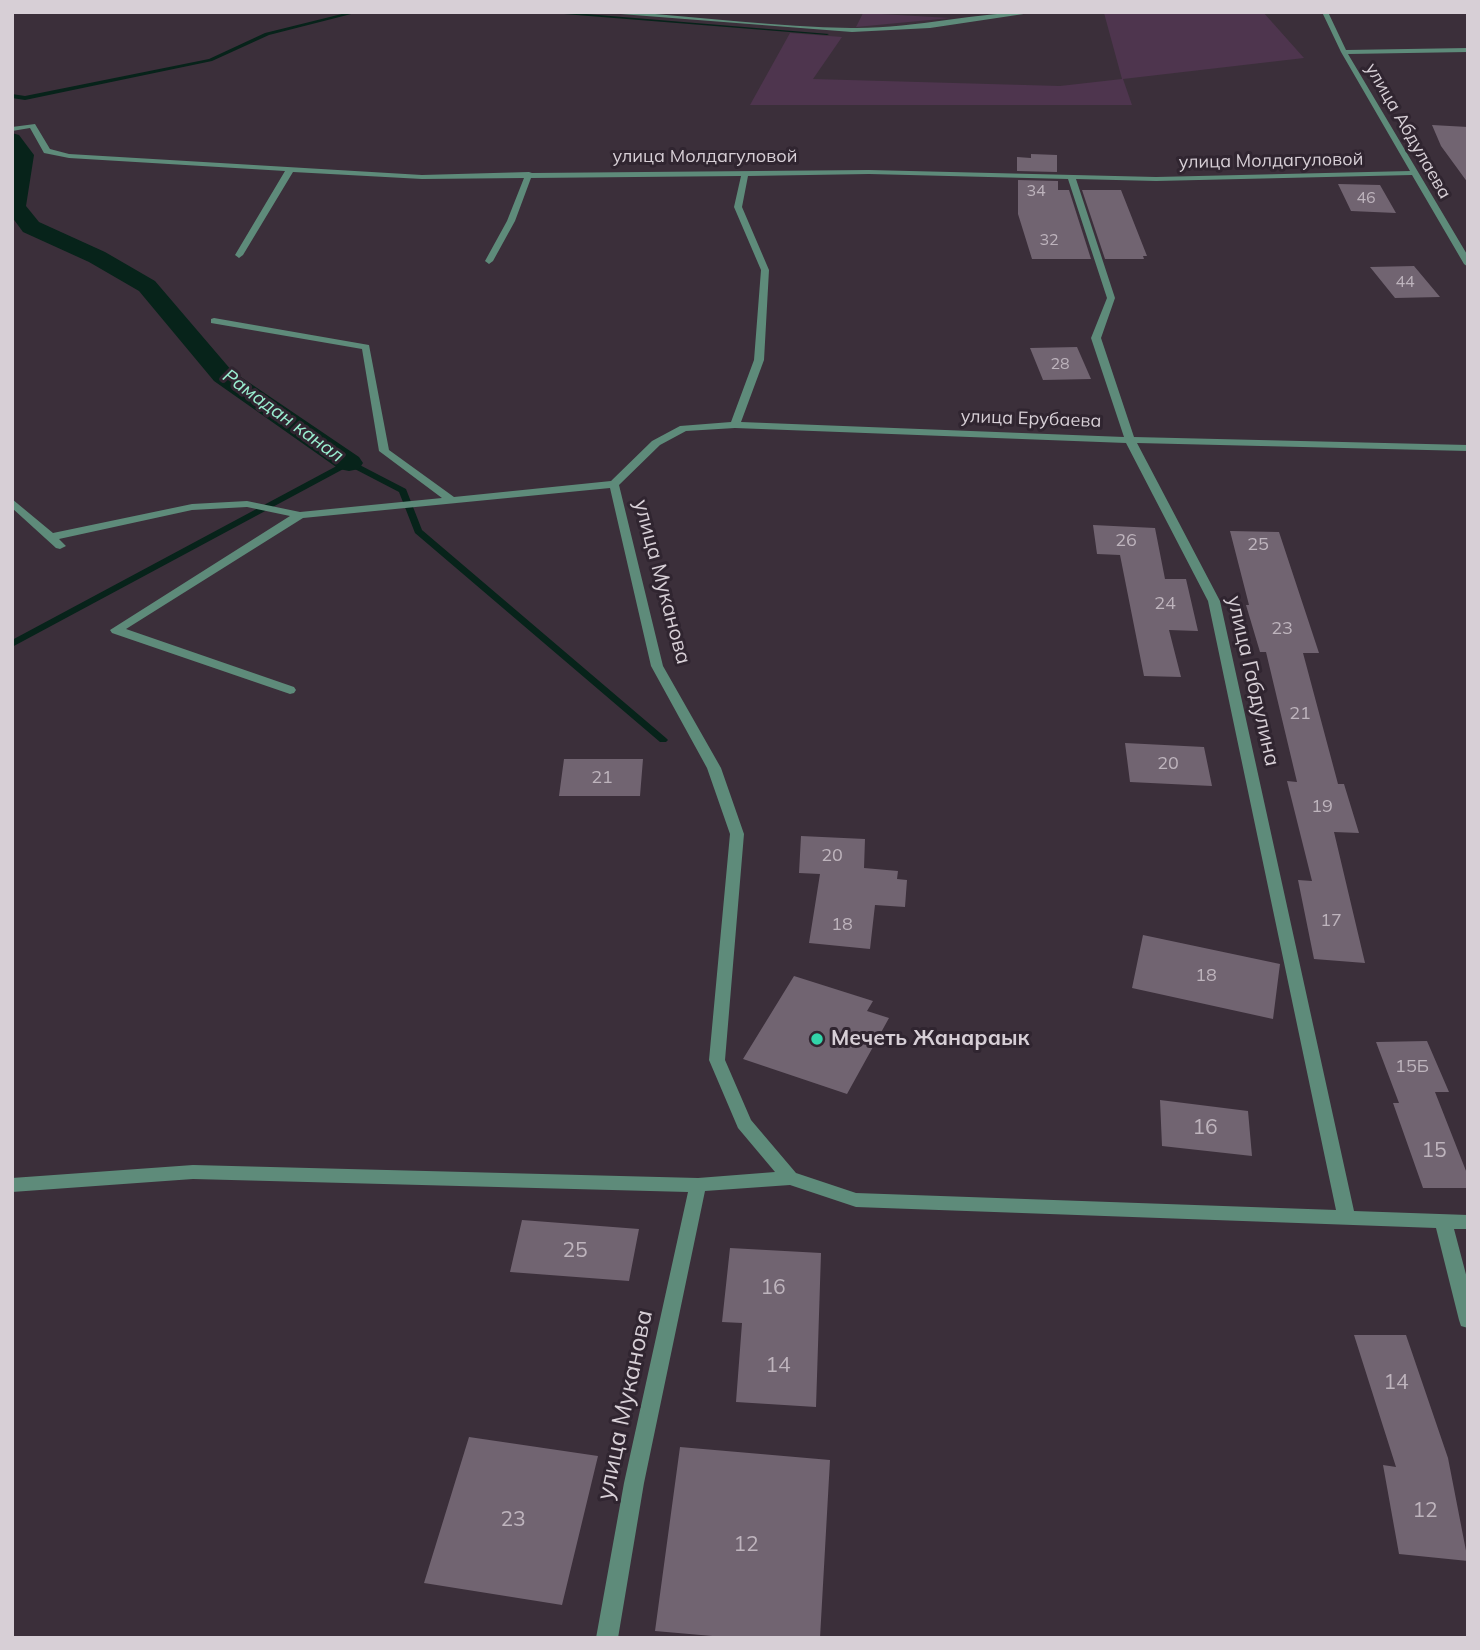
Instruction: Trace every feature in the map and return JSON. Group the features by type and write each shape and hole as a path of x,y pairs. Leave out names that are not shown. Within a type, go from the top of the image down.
{"street":[{"path":"598,12 852,30 930,26 1034,12"},
{"name":"улица Абдулаева","path":"1325,12 1344,52 1468,264"},
{"path":"1344,52 1468,50"},
{"name":"улица Молдагуловой","path":"12,129 32,126 47,151 69,156 422,177 869,172 1156,179 1413,173"},
{"path":"239,255 290,170"},
{"path":"735,425 759,360 765,270 738,207 745,173"},
{"path":"489,261 511,221 529,174"},
{"name":"улица Габдулина","path":"1071,177 1111,298 1096,338 1130,440 1214,601 1347,1218"},
{"path":"214,321 366,347 384,451 452,500"},
{"name":"улица Ерубаева","path":"614,485 656,443 684,428 735,425 1130,440 1468,448"},
{"name":"улица Муканова","path":"12,502 56,542 192,507 247,504 300,515 614,485 657,666 714,768 737,834 717,1060 744,1123 790,1178"},
{"path":"290,690 116,630 300,515"},
{"path":"13,1186 193,1172 698,1185 790,1178 856,1200 1468,1222"},
{"name":"улица Муканова","path":"607,1638 634,1483 698,1185"},
{"path":"1443,1221 1468,1320"}],"shaded area":[{"path":"1263,12 1304,58 1123,79 1132,105 750,105 790,33 842,37 813,79 1060,86 1122,79 1104,13"},
{"path":"863,13 951,18 856,27"}],"building":[{"path":"1432,125 1468,127 1468,183 1441,146"},
{"path":"1031,154 1057,155 1057,172 1017,171 1017,157 1031,158"},
{"path":"1018,180 1058,181 1058,190 1069,190 1091,259 1032,259 1018,214"},
{"path":"1338,184 1380,185 1396,213 1351,211"},
{"path":"1082,190 1121,190 1147,256 1143,256 1144,259 1105,259"},
{"path":"1414,266 1440,297 1395,298 1370,267"},
{"path":"1077,347 1091,379 1043,380 1030,348"},
{"path":"1093,525 1155,528 1165,579 1186,579 1198,631 1169,630 1181,677 1144,676 1120,555 1097,554"},
{"path":"1230,531 1279,532 1319,653 1303,653 1338,784 1344,784 1359,833 1334,832 1365,963 1314,959 1298,880 1312,881 1287,781 1297,782 1266,652 1260,652 1246,605 1249,605"},
{"path":"1125,743 1204,747 1212,786 1130,782"},
{"path":"564,759 643,759 640,796 559,796"},
{"path":"801,836 865,839 864,868 898,871 897,879 907,880 905,907 875,905 870,949 809,943 820,874 799,873"},
{"path":"1143,935 1280,964 1273,1019 1132,988"},
{"name":"Мечеть Жанараык","path":"794,976 873,1001 867,1011 889,1018 847,1094 743,1059"},
{"path":"1427,1041 1449,1092 1435,1092 1468,1176 1468,1188 1423,1188 1393,1103 1399,1103 1376,1042"},
{"path":"1160,1100 1248,1111 1252,1156 1162,1146"},
{"path":"522,1220 639,1229 629,1281 510,1272"},
{"path":"730,1248 821,1253 816,1407 736,1402 742,1323 722,1322"},
{"path":"1354,1335 1406,1335 1448,1458 1468,1561 1399,1554 1383,1465 1396,1467"},
{"path":"469,1437 598,1456 562,1605 424,1583"},
{"path":"680,1447 830,1460 820,1638 735,1638 655,1631"}],"waterway":[{"path":"12,96 25,98 210,60 267,34 357,12"},
{"path":"541,12 827,34"},
{"name":"Рамадан канал","path":"12,139 24,155 15,206 31,227 97,257 147,286 223,376 349,463"},
{"path":"12,644 349,463 403,491 418,531 663,740"}],"place":[{"name":"Мечеть Жанараык","path":"817,1039"}]}
